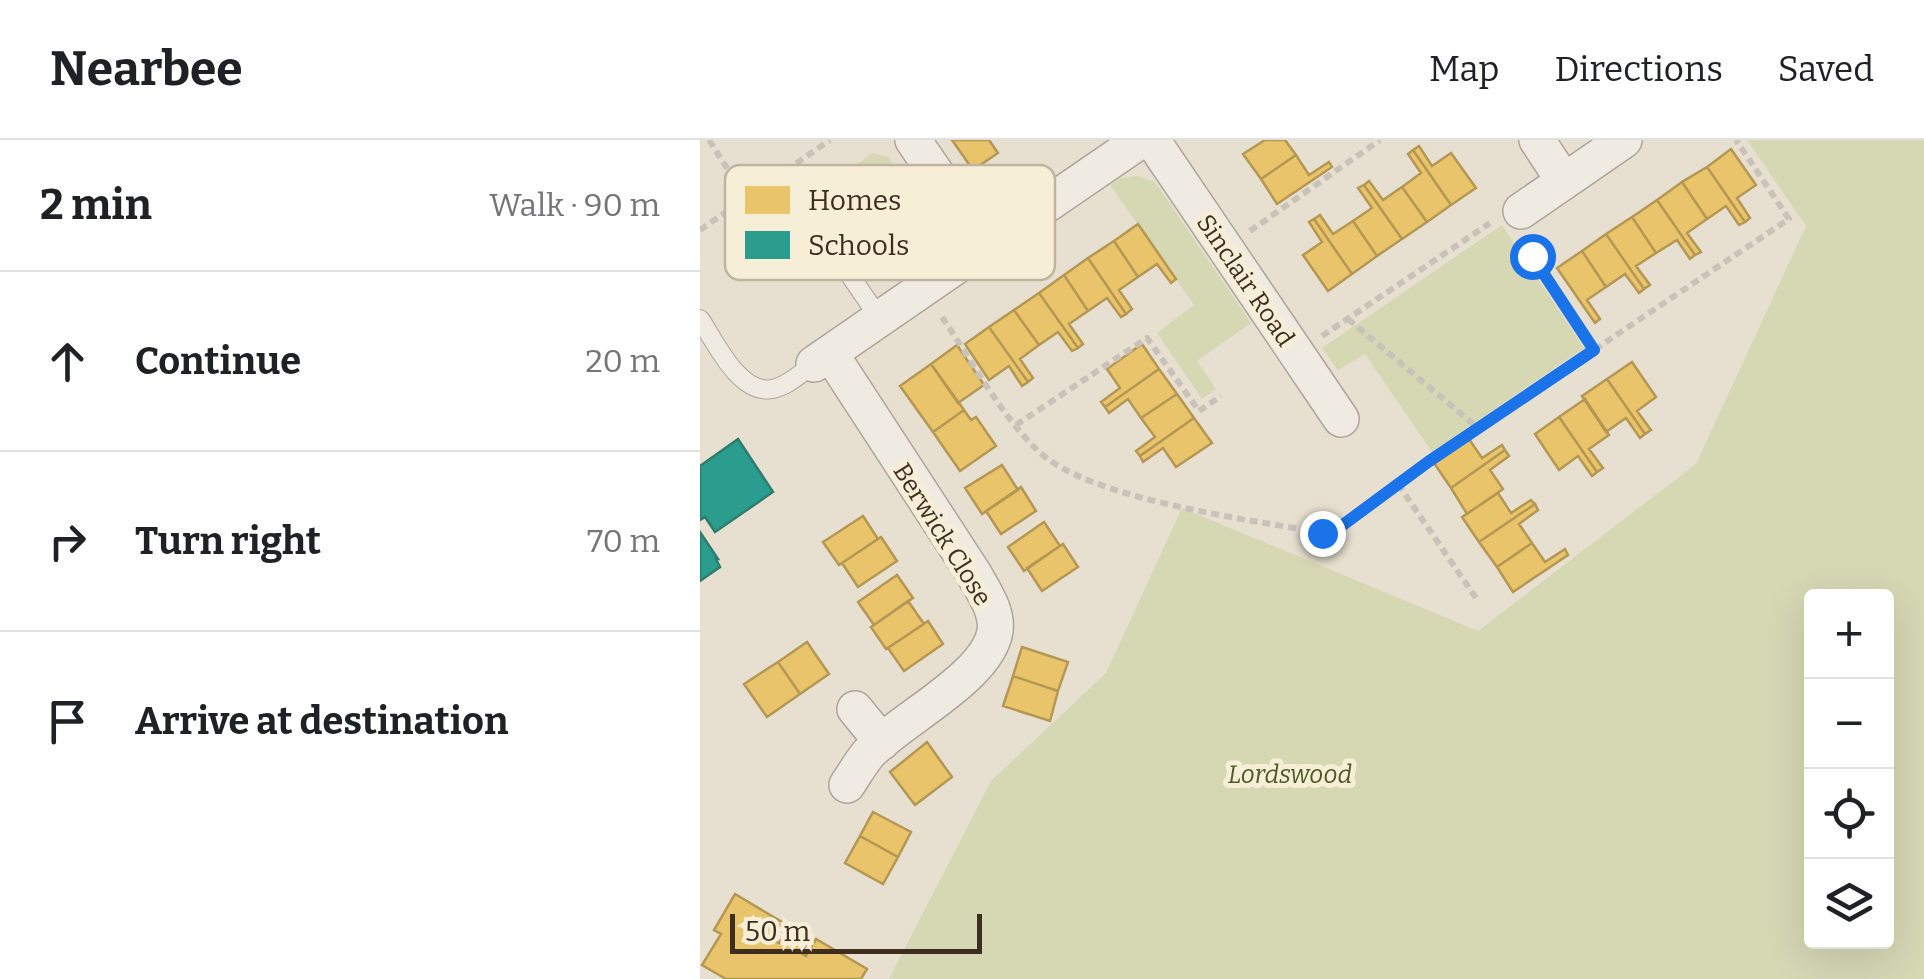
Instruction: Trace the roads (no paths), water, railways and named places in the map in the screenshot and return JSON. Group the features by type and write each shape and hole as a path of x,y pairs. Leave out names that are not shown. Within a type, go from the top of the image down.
{"street":[{"path":"913,140 930,165"},
{"path":"1055,199 1141,140"},
{"name":"Sinclair Road","path":"1152,140 1341,419"},
{"path":"1537,140 1564,180"},
{"path":"1509,215 1624,140"},
{"path":"822,359 937,280"},
{"name":"Berwick Close","path":"822,359 974,574 989,601 996,627 990,648 954,686 868,754 847,785"},
{"path":"854,709 882,742"}],"lane":[{"path":"853,280 880,318"},
{"path":"700,319 744,381 760,388 784,384 822,359"}],"park label":[{"name":"Lordswood","path":"1290,774"}]}
